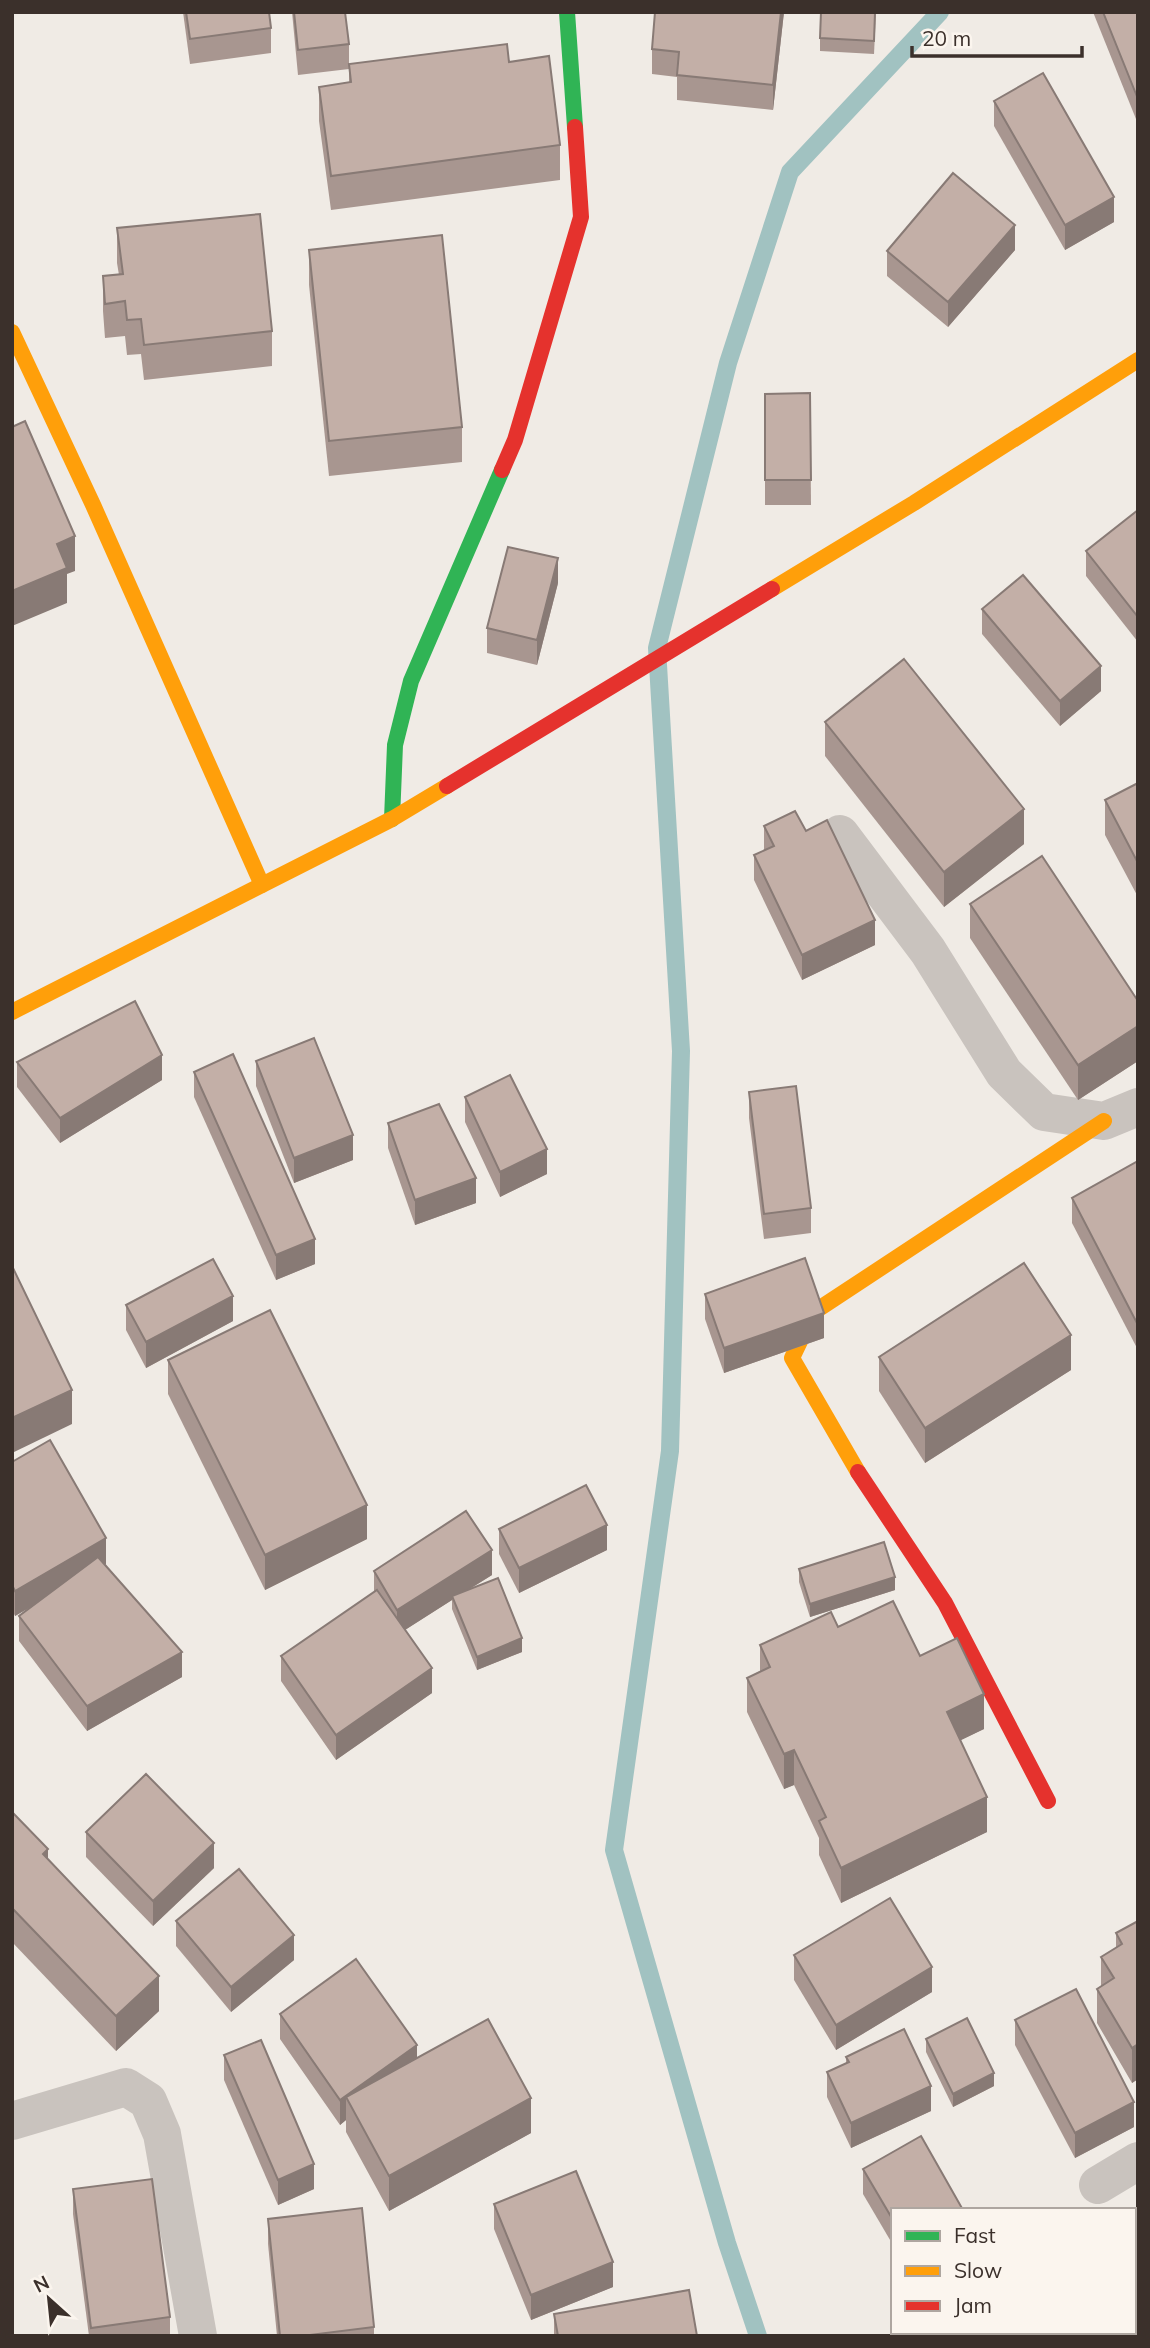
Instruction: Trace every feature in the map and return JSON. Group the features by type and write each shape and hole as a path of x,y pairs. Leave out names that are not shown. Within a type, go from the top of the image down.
{"street":[{"path":"392,820 395,745 411,681 514,440 581,217 567,12"},
{"path":"12,332 94,507 262,885"},
{"path":"12,1012 392,820 914,503 1138,360"},
{"path":"840,834 928,951 1004,1073 1044,1112 1121,1114"},
{"path":"1048,1801 946,1603 850,1460 792,1358 814,1312 1121,1114"},
{"path":"12,2121 126,2087 148,2101 162,2134 198,2336"},
{"path":"1098,2186 1138,2161"}],"building":[{"path":"186,12 269,12 271,28 190,39"},
{"path":"294,12 345,12 349,44 298,50"},
{"path":"655,12 781,12 773,85 677,75 679,52 652,49"},
{"path":"821,12 875,12 874,41 820,38"},
{"path":"1103,12 1138,12 1138,99"},
{"path":"507,44 509,62 549,56 560,145 331,176 319,87 351,82 349,64"},
{"path":"1043,73 1114,197 1065,225 994,101"},
{"path":"953,173 1015,225 948,302 887,251"},
{"path":"260,214 272,331 144,345 141,319 127,320 125,301 105,304 103,276 123,274 117,228"},
{"path":"442,235 462,427 329,441 309,250"},
{"path":"810,393 811,480 765,480 765,394"},
{"path":"25,421 75,536 57,544 67,568 12,591 12,427"},
{"path":"1138,510 1138,617 1086,551"},
{"path":"508,547 558,558 537,640 487,628"},
{"path":"1023,575 1101,666 1060,701 982,609"},
{"path":"904,659 1024,809 944,872 825,722"},
{"path":"1138,783 1138,863 1105,800"},
{"path":"795,811 806,831 827,820 875,920 802,955 754,855 774,846 764,826"},
{"path":"1042,856 1138,1001 1138,1026 1078,1065 970,904"},
{"path":"135,1001 162,1055 60,1118 17,1062"},
{"path":"314,1038 353,1135 294,1158 256,1061"},
{"path":"233,1054 315,1239 276,1255 194,1072"},
{"path":"510,1075 547,1149 500,1172 465,1097"},
{"path":"796,1086 811,1208 764,1214 749,1092"},
{"path":"439,1104 476,1178 415,1200 388,1123"},
{"path":"1138,1161 1138,1325 1072,1198"},
{"path":"805,1258 824,1313 724,1348 705,1294"},
{"path":"213,1259 233,1296 146,1342 126,1305"},
{"path":"1024,1263 1071,1335 925,1428 879,1357"},
{"path":"12,1266 72,1390 12,1418"},
{"path":"270,1310 367,1505 265,1555 168,1360"},
{"path":"50,1440 106,1538 15,1591 12,1585 12,1462"},
{"path":"586,1485 607,1525 519,1568 499,1529"},
{"path":"466,1511 492,1550 397,1610 374,1571"},
{"path":"884,1542 895,1577 810,1604 799,1569"},
{"path":"98,1557 182,1652 87,1706 19,1616"},
{"path":"498,1578 522,1638 477,1657 452,1596"},
{"path":"377,1590 432,1668 336,1735 281,1656"},
{"path":"893,1601 920,1656 957,1638 984,1694 947,1712 987,1797 841,1868 819,1821 826,1817 794,1750 784,1754 747,1678 770,1667 760,1645 831,1612 838,1627"},
{"path":"146,1774 214,1843 153,1901 86,1832"},
{"path":"13,1813 48,1849 43,1854 159,1976 116,2016 12,1908"},
{"path":"239,1869 294,1935 231,1987 176,1921"},
{"path":"890,1898 932,1967 836,2025 794,1955"},
{"path":"1138,1921 1138,2044 1132,2048 1097,1989 1114,1978 1101,1957 1122,1944 1116,1933"},
{"path":"356,1959 417,2045 340,2100 280,2014"},
{"path":"1076,1989 1134,2102 1075,2133 1015,2020"},
{"path":"967,2018 994,2073 953,2094 926,2039"},
{"path":"488,2019 531,2098 389,2176 346,2097"},
{"path":"904,2029 931,2086 851,2123 827,2072 849,2062 846,2057"},
{"path":"261,2040 314,2164 278,2180 224,2055"},
{"path":"921,2136 962,2208 891,2208 891,2217 863,2169"},
{"path":"576,2171 613,2262 531,2295 494,2204"},
{"path":"152,2179 170,2317 91,2328 73,2189"},
{"path":"362,2208 374,2327 280,2336 268,2219"},
{"path":"1138,2212 1138,2335 1128,2336 1127,2334 1136,2334"},
{"path":"689,2290 697,2336 558,2336 554,2314"},
{"path":"1061,2334 1062,2336 1000,2336"}],"waterway":[{"path":"758,2336 727,2243 614,1850 670,1451 681,1051 657,648 728,363 790,172 940,12"}],"traffic: fast":[{"path":"567,12 575,127"},
{"path":"392,819 395,745 411,681 502,470"}],"traffic: slow":[{"path":"12,332 94,507 262,885"},
{"path":"772,589 914,503 1138,360"},
{"path":"12,1012 392,819 447,786"},
{"path":"858,1472 792,1358 814,1312 1104,1121"}],"traffic: jam":[{"path":"502,470 515,440 581,217 575,127"},
{"path":"447,786 772,589"},
{"path":"858,1472 945,1603 1048,1801"}]}
